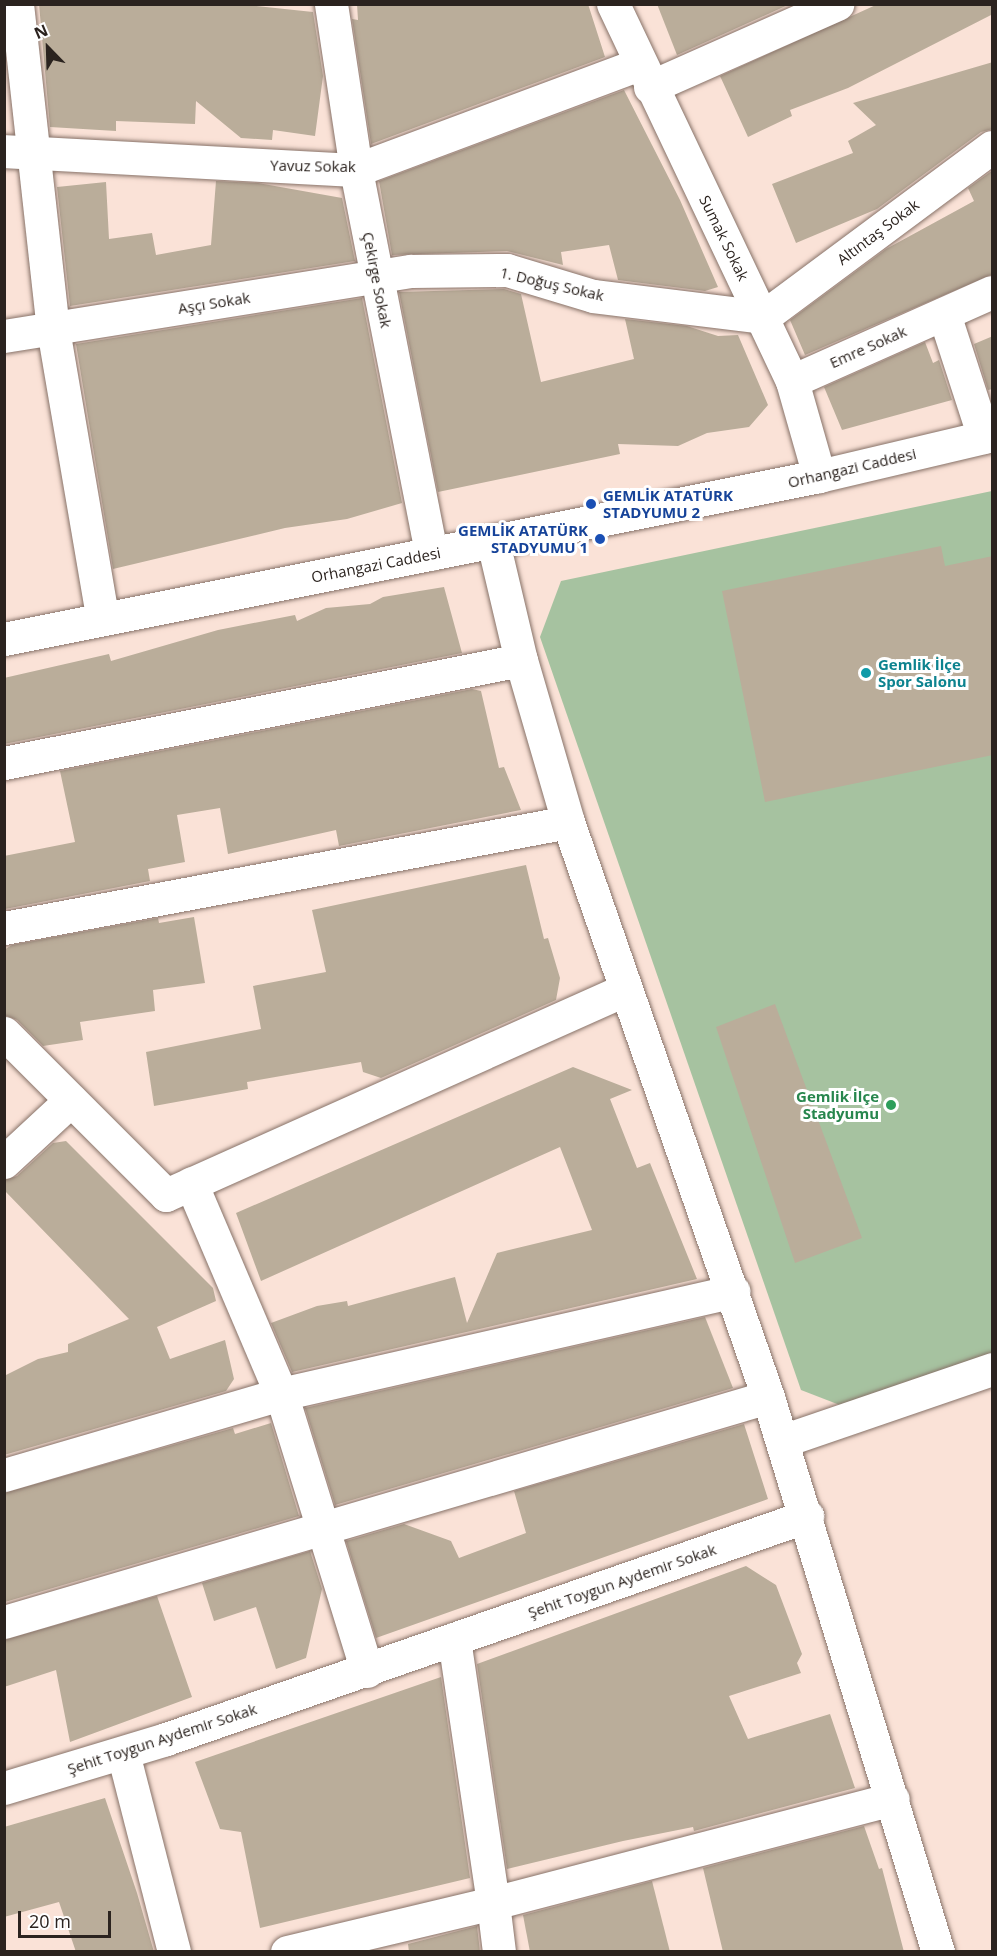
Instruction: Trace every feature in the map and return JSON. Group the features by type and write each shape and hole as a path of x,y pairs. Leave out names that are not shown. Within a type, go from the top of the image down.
{"street":[{"path":"17,4 36,156 53,329 102,617"},
{"name":"Çekirge Sokak","path":"331,4 356,170 431,554"},
{"name":"Sumak Sokak","path":"613,4 645,76 792,381 819,476"},
{"name":"Yavuz Sokak","path":"4,152 36,156 356,170 645,76 837,4"},
{"name":"Altıntaş Sokak","path":"763,317 993,147"},
{"name":"1. Doğuş Sokak","path":"376,278 411,271 507,270 593,296 763,317"},
{"name":"Aşçı Sokak","path":"4,336 376,278"},
{"name":"Emre Sokak","path":"792,381 993,292"},
{"path":"944,314 988,436"},
{"name":"Orhangazi Caddesi","path":"4,639 102,617 493,542 819,476 988,436"},
{"path":"493,542 521,660 568,822 624,990 733,1291 768,1396 807,1516 938,1952"},
{"path":"4,763 521,660"},
{"path":"4,927 568,822"},
{"path":"4,1033 166,1195 624,990"},
{"path":"4,1162 71,1100"},
{"path":"191,1183 281,1394 366,1671"},
{"path":"4,1475 281,1394 733,1291"},
{"path":"782,1441 993,1370"},
{"path":"4,1622 768,1396"},
{"name":"Şehit Toygun Aydemir Sokak","path":"4,1788 123,1753 366,1671 807,1516"},
{"path":"454,1639 499,1952"},
{"path":"123,1753 174,1952"},
{"path":"287,1952 493,1903 892,1800"}],"green space":[{"path":"992,491 992,1365 863,1414 801,1390 540,637 561,581"}],"building":[{"path":"39,4 238,4 313,12 323,76 315,136 273,130 272,140 241,138 196,101 195,124 116,121 116,131 50,127"},
{"path":"357,4 588,4 605,57 371,144 352,19 358,20"},
{"path":"657,4 790,4 677,55"},
{"path":"878,4 993,4 993,14 848,88 790,110 792,116 748,137 720,76"},
{"path":"993,62 993,129 981,132 877,209 796,243 772,184 853,153 848,141 876,125 853,103"},
{"path":"624,90 680,200 718,287 705,291 618,280 609,245 561,252 563,265 507,251 392,255 379,181"},
{"path":"993,170 993,274 805,355 790,320 886,249 974,201 968,188"},
{"path":"216,181 258,183 342,198 355,261 70,306 57,187 106,182 109,239 152,233 156,255 211,245"},
{"path":"504,289 521,294 541,382 634,359 625,319 687,326 718,336 738,335 768,405 749,427 707,433 678,446 618,444 620,454 438,492 399,292"},
{"path":"362,298 402,503 347,519 285,528 113,569 76,344"},
{"path":"993,336 993,389 988,390 974,344"},
{"path":"925,342 933,363 939,360 952,400 842,430 824,387"},
{"name":"Gemlik İlçe Spor Salonu","path":"941,546 945,566 993,556 993,755 765,802 722,591"},
{"path":"444,587 462,653 4,744 4,678 109,654 111,661 218,630 295,615 297,621 326,608 370,604 383,597"},
{"path":"472,689 481,691 499,768 504,767 521,810 339,846 336,830 228,854 220,808 177,815 185,862 148,869 150,881 5,909 4,856 75,842 60,771"},
{"path":"526,865 544,939 548,938 560,978 556,1000 381,1078 363,1072 361,1062 247,1082 248,1089 154,1106 146,1052 261,1029 253,986 326,972 312,910"},
{"path":"194,917 205,983 153,990 155,1011 80,1022 83,1040 43,1046 17,1020 4,1015 4,950 12,945 158,918 159,923"},
{"path":"775,1004 862,1238 795,1263 716,1027"},
{"path":"573,1067 632,1090 610,1099 637,1168 650,1163 697,1279 292,1372 271,1323 317,1306 347,1301 348,1306 455,1277 467,1323 497,1253 592,1230 560,1147 261,1281 236,1213"},
{"path":"66,1141 213,1288 216,1301 157,1327 170,1359 225,1340 234,1379 226,1391 4,1455 4,1376 38,1359 68,1352 68,1344 129,1319 4,1190 4,1180 17,1176 53,1143"},
{"path":"705,1317 733,1388 335,1505 305,1408"},
{"path":"271,1423 299,1516 5,1602 4,1493 233,1428 235,1434"},
{"path":"744,1424 768,1499 376,1638 346,1541 404,1524 451,1541 459,1558 526,1533 514,1491"},
{"path":"310,1551 322,1589 306,1658 276,1669 256,1607 214,1621 202,1583"},
{"path":"746,1566 776,1585 802,1654 797,1663 801,1673 729,1696 748,1739 830,1714 855,1788 694,1831 693,1827 623,1841 507,1869 477,1664"},
{"path":"157,1596 192,1697 70,1742 56,1670 4,1687 4,1640"},
{"path":"441,1677 470,1878 260,1928 241,1832 220,1829 195,1762"},
{"path":"105,1798 154,1952 76,1952 59,1902 4,1917 4,1827"},
{"path":"864,1826 879,1869 882,1868 904,1952 723,1952 703,1868"},
{"path":"652,1881 670,1952 530,1952 523,1915"},
{"path":"477,1926 480,1952 409,1952 408,1944"}],"place":[{"name":"GEMLİK ATATÜRK STADYUMU 2","path":"591,504"},
{"name":"GEMLİK ATATÜRK STADYUMU 1","path":"600,539"},
{"name":"Gemlik İlçe Spor Salonu","path":"866,673"},
{"name":"Gemlik İlçe Stadyumu","path":"891,1105"}]}
